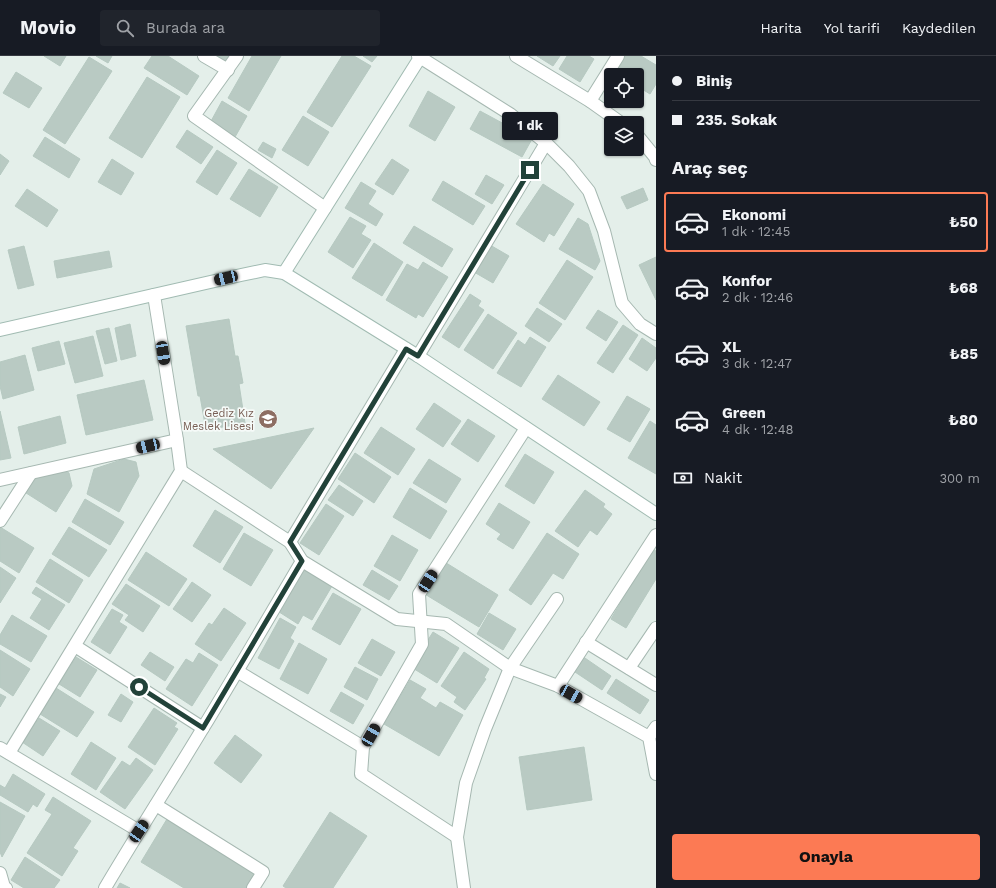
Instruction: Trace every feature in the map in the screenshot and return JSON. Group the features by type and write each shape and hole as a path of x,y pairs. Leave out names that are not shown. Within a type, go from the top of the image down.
{"street":[{"path":"204,56 228,70"},
{"path":"237,56 194,116 325,208"},
{"path":"284,273 420,56 510,114 546,143 569,166 589,192 604,231 622,303 640,324 656,334"},
{"path":"516,56 590,101 611,116"},
{"path":"590,101 618,56"},
{"path":"418,356 546,143"},
{"path":"644,143 656,158"},
{"path":"0,330 266,270 284,273 418,356 656,514"},
{"path":"139,831 5,750 75,646 181,472 154,295"},
{"path":"290,542 406,349"},
{"path":"457,837 361,774 363,748 422,644 419,594 526,428"},
{"path":"0,480 177,440"},
{"path":"181,472 290,542 302,561 397,619 446,624 510,668 558,686 654,733 656,774"},
{"path":"0,521 31,473"},
{"path":"558,686 656,534"},
{"path":"105,888 203,728 302,561"},
{"path":"464,888 457,837 466,783 485,729 510,668 557,599"},
{"path":"629,668 656,628"},
{"path":"586,642 656,685"},
{"path":"75,646 203,728"},
{"path":"237,671 363,748"},
{"path":"156,805 263,872 253,888"},
{"path":"0,873 4,887 6,888"}],"building":[{"path":"44,56 66,56 60,66"},
{"path":"96,56 112,56 108,63"},
{"path":"152,56 168,56 199,76 187,95 144,68"},
{"path":"217,56 232,56 228,63"},
{"path":"252,56 281,56 249,111 228,98"},
{"path":"342,56 354,56 371,66 332,127 307,112"},
{"path":"363,56 377,56 372,62"},
{"path":"537,56 560,56 553,66"},
{"path":"567,56 589,56 594,59 580,82 559,69"},
{"path":"622,56 641,56 656,65 656,84 650,94 644,90 644,68 615,68"},
{"path":"89,57 112,71 65,144 43,130"},
{"path":"16,72 42,88 29,108 3,93"},
{"path":"147,77 180,97 142,158 109,138"},
{"path":"428,91 455,107 435,141 409,126"},
{"path":"222,101 247,116 235,137 210,123"},
{"path":"480,111 532,139 522,157 470,129"},
{"path":"303,116 329,132 308,166 282,150"},
{"path":"187,130 213,147 201,164 176,147"},
{"path":"45,137 80,159 69,178 33,156"},
{"path":"263,142 276,149 272,158 258,150"},
{"path":"217,150 237,163 217,195 196,182"},
{"path":"0,154 9,161 0,175"},
{"path":"112,159 134,173 121,195 98,182"},
{"path":"392,159 409,170 393,195 375,184"},
{"path":"249,169 278,187 260,217 230,199"},
{"path":"486,175 504,185 492,204 475,194"},
{"path":"443,181 485,206 473,225 432,200"},
{"path":"361,182 376,191 368,204 383,214 376,226 345,208"},
{"path":"543,184 574,204 554,236 549,233 544,242 516,224"},
{"path":"643,188 648,200 627,209 621,197"},
{"path":"27,189 58,210 47,227 15,206"},
{"path":"350,217 366,226 361,234 371,240 353,268 328,252"},
{"path":"578,218 588,224 600,261 595,270 559,249"},
{"path":"414,226 453,249 442,267 403,243"},
{"path":"374,243 403,262 382,296 352,278"},
{"path":"490,245 509,256 493,283 474,272"},
{"path":"24,246 34,285 18,289 8,250"},
{"path":"109,251 112,267 57,278 54,261"},
{"path":"656,257 656,300 639,265"},
{"path":"567,260 593,277 565,320 539,303"},
{"path":"423,262 448,277 423,317 418,314 416,318 386,300 407,264 418,270"},
{"path":"470,294 481,301 478,306 484,310 459,348 442,337"},
{"path":"537,308 562,324 549,342 525,326"},
{"path":"598,310 618,322 606,341 586,328"},
{"path":"488,314 517,333 493,369 464,350"},
{"path":"229,319 235,356 238,356 243,383 239,384 245,423 206,430 200,396 198,396 186,326"},
{"path":"130,324 136,356 121,360 115,328"},
{"path":"623,325 638,335 613,373 597,363"},
{"path":"109,328 117,361 105,364 96,331"},
{"path":"93,336 103,376 75,383 64,343"},
{"path":"530,337 546,347 521,387 497,373 518,340 525,345"},
{"path":"642,338 656,348 656,358 647,371 629,359"},
{"path":"59,341 65,364 38,371 32,348"},
{"path":"25,355 34,390 3,399 0,386 0,362"},
{"path":"558,375 600,402 584,426 542,399"},
{"path":"144,380 153,420 86,435 77,395"},
{"path":"627,396 650,409 630,442 607,429"},
{"path":"434,403 461,421 443,447 416,429"},
{"path":"0,411 11,458 0,460"},
{"path":"60,416 66,443 24,454 18,427"},
{"path":"468,419 495,436 478,462 451,444"},
{"path":"650,421 656,425 656,474 628,458"},
{"path":"381,427 415,449 398,475 364,453"},
{"path":"314,428 271,489 213,449"},
{"path":"355,453 391,477 374,503 338,479"},
{"path":"525,454 554,472 534,504 505,486"},
{"path":"124,459 136,462 139,476 119,512 87,494 94,469"},
{"path":"429,459 461,479 446,503 413,483"},
{"path":"61,468 69,473 72,486 56,512 23,491 35,473"},
{"path":"339,485 363,501 353,516 328,500"},
{"path":"410,488 447,511 430,539 393,517"},
{"path":"585,490 605,504 603,507 612,514 597,535 590,530 578,547 555,531"},
{"path":"85,499 124,522 110,545 72,522"},
{"path":"499,503 530,522 513,549 497,539 501,534 486,524"},
{"path":"326,504 344,516 319,555 300,543"},
{"path":"215,510 243,527 220,563 193,546"},
{"path":"0,527 34,548 19,573 0,561"},
{"path":"69,527 107,550 89,577 52,554"},
{"path":"244,533 273,550 251,586 223,569"},
{"path":"547,533 579,554 563,579 553,573 531,605 509,590"},
{"path":"392,535 418,550 400,581 374,566"},
{"path":"652,549 656,551 656,579 626,628 611,619"},
{"path":"146,552 187,579 169,606 128,580"},
{"path":"50,559 83,580 69,603 36,582"},
{"path":"443,561 498,595 479,627 423,593"},
{"path":"0,567 16,578 0,603"},
{"path":"301,568 332,586 312,620 303,615 298,624 276,610"},
{"path":"372,570 398,586 389,600 363,585"},
{"path":"192,582 211,595 192,622 173,609"},
{"path":"126,584 160,606 143,632 125,620 129,615 112,604"},
{"path":"36,587 65,605 49,630 30,618 42,599 32,593"},
{"path":"333,593 361,609 340,645 312,629"},
{"path":"224,608 246,623 221,661 195,644 209,623 212,625"},
{"path":"112,609 123,615 119,622 127,627 110,654 91,642"},
{"path":"489,613 516,629 503,650 477,634"},
{"path":"12,615 47,636 31,662 0,644 0,635"},
{"path":"280,618 296,627 290,638 294,641 279,669 258,658"},
{"path":"433,632 459,648 437,683 411,667"},
{"path":"372,639 395,652 381,676 358,663"},
{"path":"299,643 327,659 308,694 280,679"},
{"path":"0,650 30,669 13,696 0,687"},
{"path":"150,652 174,667 165,681 141,665"},
{"path":"464,652 489,669 484,678 486,679 465,710 454,702 457,697 441,686"},
{"path":"199,653 218,665 192,706 166,689 186,659 193,663"},
{"path":"582,656 611,676 602,690 572,670"},
{"path":"76,657 97,670 80,697 59,684"},
{"path":"355,667 378,679 367,700 344,687"},
{"path":"616,679 649,700 640,714 607,693"},
{"path":"410,680 426,689 420,698 436,708 440,702 463,715 439,756 384,724"},
{"path":"56,688 94,712 77,737 40,714"},
{"path":"341,692 364,705 353,724 330,711"},
{"path":"0,694 6,697 0,707"},
{"path":"121,694 133,702 121,722 108,715"},
{"path":"154,708 177,723 174,727 178,729 155,765 128,747"},
{"path":"39,718 60,731 43,756 22,742"},
{"path":"235,735 262,755 241,783 214,763"},
{"path":"91,742 116,758 96,790 71,774"},
{"path":"584,747 592,800 527,810 519,757"},
{"path":"136,758 153,770 125,809 100,792 122,761 130,766"},
{"path":"13,774 45,794 37,807 33,804 28,812 0,795 0,785 5,788"},
{"path":"53,797 91,821 73,848 78,851 62,876 27,853 52,814 45,810"},
{"path":"0,802 25,816 2,857 0,852"},
{"path":"330,812 367,836 333,888 286,888 283,886"},
{"path":"167,819 256,873 247,888 184,888 141,862"},
{"path":"25,857 60,880 54,888 24,888 11,880"},
{"path":"120,883 130,888 117,888"}],"place":[{"name":"Gediz Kız Meslek Lisesi","path":"268,419"}],"route":[{"path":"139,687 203,728 302,561 290,542 406,349 418,356 530,170"}]}
